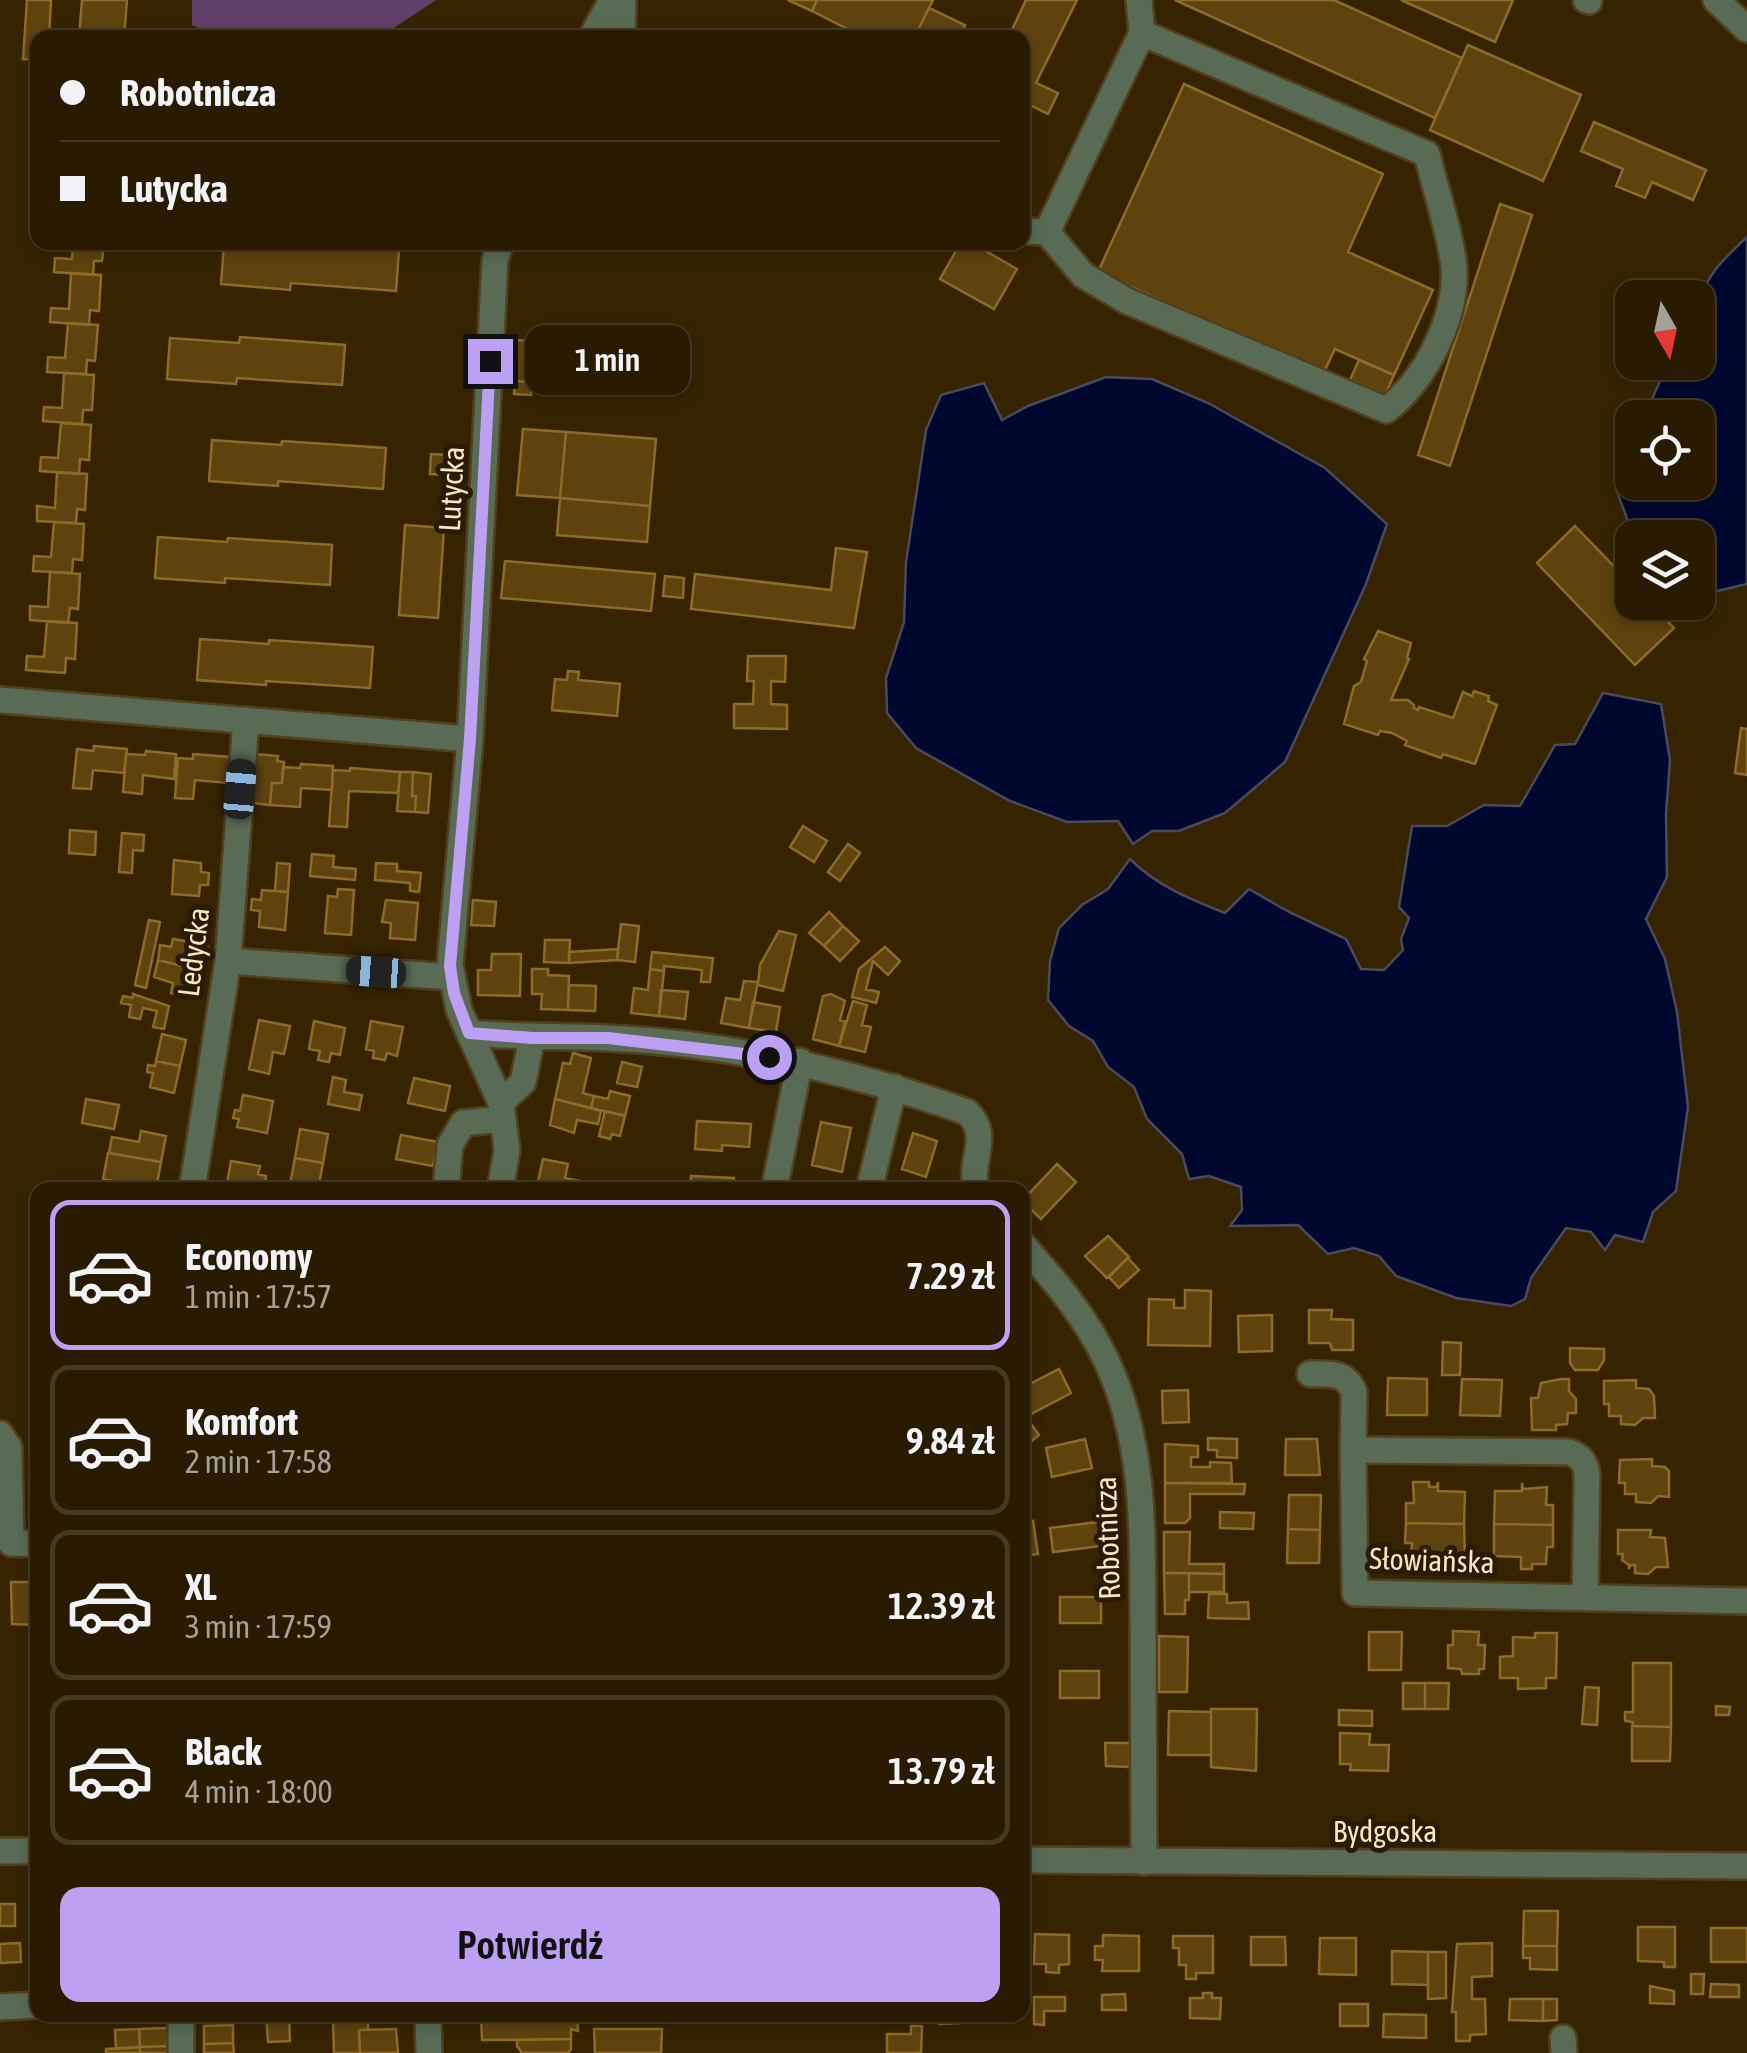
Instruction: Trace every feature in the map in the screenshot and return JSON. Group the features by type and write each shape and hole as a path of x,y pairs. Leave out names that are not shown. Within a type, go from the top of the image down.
{"street":[{"path":"595,30 612,0"},
{"path":"622,30 624,0"},
{"path":"1139,0 1142,33 1035,232 1084,275 1126,300 1386,410 1404,397 1439,343 1454,270 1427,154 1142,33"},
{"path":"1716,0 1747,29"},
{"name":"Lutycka","path":"498,250 470,739 451,977 456,1002 502,1111 507,1150 501,1182"},
{"path":"0,700 470,739"},
{"name":"Ledycka","path":"193,1182 228,961 246,720"},
{"path":"228,961 451,977"},
{"path":"469,1033 608,1038 800,1062 894,1087 968,1112 974,1118 980,1134 973,1168 975,1182"},
{"path":"447,1182 450,1145 463,1123 502,1111 524,1082 532,1038"},
{"path":"776,1182 800,1062"},
{"path":"871,1182 894,1087"},
{"name":"Robotnicza","path":"1030,1253 1076,1308 1107,1362 1136,1458 1142,1525 1144,1862"},
{"name":"Słowiańska","path":"1310,1374 1338,1374 1354,1392 1355,1593 1747,1601"},
{"path":"0,1434 8,1447 11,1543 30,1544"},
{"path":"1354,1450 1577,1455 1587,1476 1585,1596"},
{"path":"0,1851 30,1852"},
{"name":"Bydgoska","path":"1030,1860 1747,1866"},
{"path":"0,2007 30,2005"},
{"path":"180,2022 181,2053"},
{"path":"428,2022 429,2053"}],"shaded area":[{"path":"192,0 436,0 391,30 203,30 192,25"}],"water":[{"path":"1747,237 1747,584 1715,591 1715,520 1628,520 1620,500 1715,500 1715,400 1652,400 1660,380 1715,380 1715,280 1709,280"},
{"path":"1106,377 1152,379 1208,403 1325,468 1387,524 1366,584 1285,762 1225,813 1179,831 1152,831 1133,844 1118,821 1067,822 1010,801 916,748 887,713 886,678 904,622 906,562 926,430 941,395 984,383 1002,420 1028,406"},
{"path":"1603,693 1661,704 1670,760 1667,877 1646,919 1665,959 1677,1012 1688,1107 1676,1191 1653,1212 1643,1242 1615,1235 1605,1250 1591,1232 1566,1228 1531,1278 1525,1299 1511,1306 1456,1298 1396,1276 1379,1256 1354,1248 1328,1254 1298,1225 1230,1226 1242,1210 1241,1187 1209,1176 1189,1179 1182,1154 1147,1119 1134,1087 1108,1067 1093,1041 1069,1026 1048,1000 1050,961 1059,928 1082,905 1108,889 1130,859 1163,884 1225,913 1249,889 1346,939 1361,969 1384,970 1403,950 1401,939 1409,918 1399,907 1412,826 1447,826 1484,805 1520,806 1555,745 1575,744"}],"building":[{"path":"27,0 51,0 49,30 30,30 30,59 23,59"},
{"path":"82,0 127,0 125,30 80,30"},
{"path":"788,0 817,0 812,11"},
{"path":"817,0 933,0 918,30 849,30 812,11"},
{"path":"1026,0 1077,0 1036,83 1058,93 1048,114 1030,105 1030,30 1012,30"},
{"path":"1175,0 1334,0 1462,58 1435,118"},
{"path":"1401,0 1513,0 1495,42"},
{"path":"929,8 965,25 963,30 918,30"},
{"path":"1468,45 1581,95 1543,181 1430,130"},
{"path":"1184,84 1383,174 1348,252 1433,290 1394,375 1335,349 1323,374 1098,272"},
{"path":"1594,122 1706,170 1693,200 1652,182 1645,198 1616,186 1623,169 1581,151"},
{"path":"1500,204 1532,215 1450,466 1418,455"},
{"path":"73,250 103,250 102,261 94,261 93,275 54,272 55,258 72,259"},
{"path":"224,250 399,250 396,291 291,283 290,290 221,284"},
{"path":"956,250 984,250 1017,269 994,309 940,279"},
{"path":"71,273 101,275 99,311 90,310 89,325 50,322 51,308 69,309"},
{"path":"68,323 98,325 95,361 87,360 86,374 47,372 48,357 65,358"},
{"path":"240,337 345,345 342,385 237,378 236,384 167,379 170,338 239,343"},
{"path":"506,339 677,353 674,395 503,380"},
{"path":"1359,360 1394,375 1385,395 1350,380"},
{"path":"64,373 94,375 92,410 83,410 82,424 43,421 44,407 62,408"},
{"path":"515,381 532,382 531,395 514,394"},
{"path":"61,423 91,425 89,460 80,459 79,474 40,471 41,457 58,458"},
{"path":"523,429 566,432 560,498 517,495"},
{"path":"566,432 656,439 650,506 560,498"},
{"path":"212,440 386,448 383,489 278,481 278,486 209,481"},
{"path":"431,454 451,455 449,475 430,474"},
{"path":"57,472 87,474 85,510 77,509 76,523 37,521 37,506 55,508"},
{"path":"560,498 650,506 647,542 557,535"},
{"path":"54,522 84,524 82,560 73,559 72,573 33,571 34,556 51,557"},
{"path":"405,525 444,528 438,618 399,615"},
{"path":"1575,526 1615,567 1615,620 1666,620 1674,628 1635,665 1537,563"},
{"path":"158,537 332,545 330,585 155,578"},
{"path":"836,548 867,552 854,628 691,609 695,574 831,590"},
{"path":"505,561 655,574 651,611 501,598"},
{"path":"50,572 80,574 78,609 70,608 68,623 30,620 30,606 48,607"},
{"path":"665,576 684,578 683,598 663,596"},
{"path":"47,621 77,623 75,659 66,658 65,673 26,670 27,656 44,657"},
{"path":"1378,631 1411,643 1409,659 1391,700 1408,700 1418,710 1419,707 1453,718 1463,692 1489,696 1488,701 1497,705 1475,764 1443,754 1441,758 1405,745 1407,741 1392,733 1380,731 1378,735 1344,724 1354,686 1361,682 1367,661 1364,659"},
{"path":"200,639 373,647 370,688 197,680"},
{"path":"748,656 786,656 785,682 771,681 771,704 787,705 787,729 734,728 734,704 753,704 754,681 747,681"},
{"path":"568,671 579,672 578,680 620,684 617,716 552,710 555,679 567,680"},
{"path":"1741,728 1747,729 1747,775 1735,773"},
{"path":"94,746 127,749 124,773 93,770 91,789 73,788 77,749 93,751"},
{"path":"146,751 176,754 174,779 143,775 142,794 123,792 126,754 145,755"},
{"path":"193,754 230,757 228,783 195,780 193,799 175,798 178,758 193,759"},
{"path":"255,754 278,756 277,761 284,762 282,783 272,783 270,805 251,803"},
{"path":"301,764 333,766 332,790 301,788 300,807 270,805 272,783 282,783 283,767 300,768"},
{"path":"333,770 400,772 398,793 349,791 347,827 329,826"},
{"path":"400,772 413,772 415,812 397,811"},
{"path":"413,772 431,774 428,813 415,812"},
{"path":"803,826 827,841 814,862 790,847"},
{"path":"70,830 96,832 95,855 69,853"},
{"path":"122,833 144,835 143,851 133,850 132,873 119,872"},
{"path":"848,844 860,853 840,881 828,872"},
{"path":"312,854 334,856 333,867 356,869 355,880 310,876"},
{"path":"174,860 201,863 201,872 209,873 208,885 200,885 199,896 172,894"},
{"path":"277,863 290,864 288,892 275,891"},
{"path":"376,863 397,864 397,871 421,873 419,892 410,891 410,883 375,880"},
{"path":"338,889 354,890 351,935 325,933 328,896 337,897"},
{"path":"262,890 288,892 285,930 259,927 260,911 251,910 252,899 261,900"},
{"path":"386,900 418,903 415,940 390,938 391,923 382,922"},
{"path":"473,900 496,902 494,926 471,925"},
{"path":"829,912 843,926 824,946 809,933"},
{"path":"149,920 160,922 146,988 135,985"},
{"path":"621,924 639,926 635,962 617,960"},
{"path":"843,926 859,941 840,961 824,946"},
{"path":"779,931 796,935 783,991 758,985 760,965"},
{"path":"173,939 208,945 202,971 158,960 160,945 171,947"},
{"path":"545,940 570,940 569,963 544,962"},
{"path":"885,947 900,961 888,975 873,961 866,989 879,992 876,1003 852,997 859,969"},
{"path":"618,949 617,960 569,963 569,952"},
{"path":"652,952 713,958 710,982 701,982 702,970 664,966 664,971 650,969"},
{"path":"492,954 521,954 520,996 478,995 478,970 491,970"},
{"path":"158,960 202,971 196,998 171,993 173,983 154,977"},
{"path":"532,969 569,976 568,1010 541,1009 542,994 532,994"},
{"path":"650,969 664,971 659,1016 631,1013 634,988 648,990"},
{"path":"744,981 758,982 749,1028 721,1023 726,998 740,1000"},
{"path":"569,985 596,986 595,1011 568,1010"},
{"path":"661,990 688,992 685,1019 659,1016"},
{"path":"133,994 169,1006 164,1029 153,1027 157,1011 143,1008 140,1019 129,1017 131,1005 121,1003 123,996 133,998"},
{"path":"831,994 845,1001 839,1046 813,1039 823,996"},
{"path":"853,1001 867,1005 862,1025 871,1027 865,1052 839,1046"},
{"path":"753,1002 780,1007 776,1032 749,1028"},
{"path":"259,1020 290,1026 284,1054 273,1052 269,1074 249,1069"},
{"path":"314,1021 345,1028 340,1055 331,1053 329,1062 318,1060 320,1051 309,1049"},
{"path":"371,1021 403,1027 397,1056 387,1053 385,1060 373,1058 374,1051 366,1049"},
{"path":"162,1034 186,1040 180,1066 156,1061"},
{"path":"573,1053 591,1058 583,1093 594,1096 591,1108 555,1099 563,1063 570,1064"},
{"path":"156,1061 180,1066 174,1093 150,1087 153,1073 147,1072 148,1065 155,1066"},
{"path":"622,1062 642,1067 637,1087 617,1083"},
{"path":"333,1077 346,1080 344,1092 362,1095 359,1110 328,1104"},
{"path":"414,1078 450,1086 445,1111 408,1103"},
{"path":"610,1091 630,1096 625,1116 591,1108 594,1096 608,1099"},
{"path":"243,1095 273,1101 267,1133 237,1127 239,1119 233,1118 235,1110 240,1111"},
{"path":"86,1099 119,1105 114,1129 82,1123"},
{"path":"555,1099 601,1111 598,1124 577,1120 574,1133 550,1125"},
{"path":"605,1111 625,1116 620,1136 599,1136"},
{"path":"697,1121 751,1124 749,1147 695,1149"},
{"path":"821,1122 851,1128 842,1172 812,1165"},
{"path":"300,1129 328,1134 323,1163 295,1158"},
{"path":"141,1131 166,1136 161,1162 109,1153 112,1137 139,1142"},
{"path":"913,1133 937,1141 926,1177 902,1169"},
{"path":"401,1135 438,1142 433,1166 396,1159"},
{"path":"108,1153 161,1162 157,1182 103,1179"},
{"path":"295,1158 323,1163 319,1182 290,1182"},
{"path":"543,1159 568,1164 565,1178 585,1182 538,1182"},
{"path":"231,1161 260,1166 258,1174 266,1176 265,1182 227,1182"},
{"path":"1057,1164 1076,1182 1041,1219 1030,1209 1030,1193"},
{"path":"691,1176 734,1178 734,1182 691,1182"},
{"path":"1108,1236 1129,1257 1107,1278 1085,1256"},
{"path":"1128,1258 1139,1270 1119,1288 1109,1277"},
{"path":"1185,1290 1211,1291 1210,1346 1148,1345 1149,1299 1174,1300 1174,1308 1185,1308"},
{"path":"1309,1310 1332,1310 1331,1319 1353,1320 1353,1350 1332,1350 1330,1343 1309,1343"},
{"path":"1272,1315 1272,1351 1239,1352 1238,1316"},
{"path":"1443,1342 1461,1343 1460,1375 1442,1375"},
{"path":"1570,1348 1604,1349 1604,1360 1598,1370 1575,1370 1570,1363"},
{"path":"1059,1369 1071,1393 1031,1414 1030,1384"},
{"path":"1388,1378 1427,1379 1427,1415 1387,1415"},
{"path":"1462,1379 1502,1380 1500,1416 1460,1415"},
{"path":"1569,1379 1576,1413 1568,1413 1567,1424 1556,1425 1556,1430 1532,1430 1531,1398 1538,1398 1541,1383"},
{"path":"1636,1380 1636,1388 1649,1389 1654,1396 1655,1418 1643,1418 1635,1425 1621,1424 1621,1416 1609,1416 1609,1404 1604,1404 1604,1381"},
{"path":"1188,1390 1189,1422 1163,1423 1162,1391"},
{"path":"1030,1422 1039,1435 1030,1442"},
{"path":"1208,1438 1237,1439 1237,1458 1217,1457 1217,1450 1208,1450"},
{"path":"1085,1439 1092,1468 1052,1477 1046,1448"},
{"path":"1286,1439 1317,1439 1320,1475 1285,1475"},
{"path":"1165,1444 1198,1446 1198,1457 1191,1457 1191,1467 1210,1467 1210,1462 1231,1463 1232,1483 1165,1483"},
{"path":"1652,1459 1652,1466 1669,1471 1669,1497 1658,1496 1651,1503 1636,1502 1636,1494 1625,1494 1625,1483 1619,1483 1620,1460"},
{"path":"1413,1482 1429,1482 1429,1487 1437,1487 1438,1482 1438,1491 1465,1492 1464,1524 1406,1523 1406,1503 1414,1503"},
{"path":"1165,1483 1245,1484 1244,1494 1190,1494 1190,1518 1185,1523 1165,1523"},
{"path":"1522,1483 1523,1489 1547,1487 1546,1505 1553,1505 1553,1525 1494,1524 1495,1491 1522,1491"},
{"path":"1289,1495 1321,1495 1320,1530 1288,1529"},
{"path":"1220,1512 1254,1513 1253,1529 1220,1528"},
{"path":"1033,1521 1038,1554 1030,1555"},
{"path":"1098,1522 1101,1546 1053,1552 1050,1528"},
{"path":"1406,1523 1464,1524 1465,1556 1438,1556 1438,1564 1437,1558 1411,1560 1412,1543 1405,1543"},
{"path":"1494,1524 1553,1525 1553,1547 1547,1547 1546,1564 1521,1569 1521,1557 1494,1556"},
{"path":"1288,1529 1320,1530 1319,1563 1287,1563"},
{"path":"1618,1530 1651,1530 1650,1537 1665,1538 1668,1567 1656,1567 1648,1574 1635,1573 1635,1565 1629,1569 1622,1560 1623,1554 1618,1554"},
{"path":"1164,1532 1190,1532 1189,1564 1224,1564 1224,1574 1164,1573"},
{"path":"1164,1573 1189,1573 1185,1614 1165,1614"},
{"path":"1189,1573 1224,1574 1224,1592 1189,1592"},
{"path":"11,1582 30,1582 30,1625 12,1624"},
{"path":"1209,1594 1227,1594 1227,1603 1248,1602 1249,1619 1208,1618"},
{"path":"1060,1597 1101,1597 1101,1623 1060,1623"},
{"path":"1453,1631 1479,1632 1478,1645 1485,1645 1484,1669 1479,1669 1479,1674 1462,1674 1461,1669 1448,1668 1448,1645 1453,1645"},
{"path":"1369,1632 1402,1632 1401,1670 1369,1670"},
{"path":"1535,1633 1557,1633 1556,1678 1546,1678 1546,1688 1518,1689 1518,1678 1500,1678 1500,1657 1513,1656 1513,1637 1535,1638"},
{"path":"1159,1636 1188,1637 1187,1692 1159,1692"},
{"path":"1633,1663 1671,1663 1671,1727 1632,1726 1633,1722 1625,1721 1625,1712 1633,1712"},
{"path":"1060,1671 1099,1671 1099,1698 1060,1698"},
{"path":"1403,1683 1425,1683 1425,1709 1403,1709"},
{"path":"1425,1683 1449,1683 1448,1709 1425,1709"},
{"path":"1585,1687 1599,1688 1597,1725 1582,1724"},
{"path":"1716,1706 1730,1707 1729,1715 1716,1715"},
{"path":"1211,1709 1257,1709 1256,1771 1211,1767"},
{"path":"1339,1710 1372,1711 1372,1726 1339,1725"},
{"path":"1169,1711 1211,1712 1211,1755 1168,1755"},
{"path":"1632,1726 1671,1727 1670,1761 1632,1761"},
{"path":"1340,1733 1370,1734 1369,1745 1389,1745 1388,1771 1350,1770 1351,1764 1340,1764"},
{"path":"1105,1743 1130,1743 1130,1767 1106,1766"},
{"path":"0,1904 15,1904 15,1926 0,1926"},
{"path":"1524,1911 1558,1911 1557,1946 1523,1946"},
{"path":"1638,1927 1675,1927 1675,1967 1664,1967 1664,1962 1638,1961"},
{"path":"1711,1928 1747,1928 1747,1962 1711,1962"},
{"path":"1035,1934 1069,1935 1069,1964 1059,1965 1059,1973 1046,1972 1046,1964 1034,1964"},
{"path":"1103,1935 1139,1936 1139,1971 1102,1971 1103,1960 1095,1960 1095,1946 1103,1946"},
{"path":"1173,1936 1213,1936 1213,1973 1196,1973 1196,1979 1186,1979 1186,1965 1179,1965 1179,1948 1173,1948"},
{"path":"1251,1937 1285,1937 1286,1965 1251,1965"},
{"path":"1320,1938 1356,1938 1356,1975 1319,1974"},
{"path":"20,1943 21,1962 0,1963 0,1944"},
{"path":"1492,1943 1492,1976 1472,1977 1472,1999 1485,1999 1486,2034 1470,2035 1470,2041 1456,2041 1456,2012 1452,2012 1457,1944"},
{"path":"1523,1946 1557,1946 1557,1970 1530,1969 1530,1958 1523,1958"},
{"path":"1392,1951 1428,1952 1428,1985 1392,1984"},
{"path":"1428,1952 1446,1952 1446,1998 1428,1999"},
{"path":"1691,1974 1704,1974 1703,1994 1691,1994"},
{"path":"1711,1984 1739,1985 1739,1997 1710,1997"},
{"path":"1650,1986 1674,1991 1674,2004 1650,2003"},
{"path":"1203,1993 1221,1998 1220,2019 1190,2018 1190,1998 1203,1998"},
{"path":"1125,1994 1126,2010 1102,2010 1102,1995"},
{"path":"1034,1997 1065,1997 1065,2011 1044,2011 1044,2025 1034,2024"},
{"path":"1510,1999 1543,1999 1543,2021 1509,2020"},
{"path":"1543,1999 1557,1999 1557,2020 1543,2021"},
{"path":"1340,2004 1368,2004 1368,2026 1340,2026"},
{"path":"1384,2014 1426,2015 1426,2038 1383,2037"},
{"path":"267,2022 289,2022 290,2041 268,2042"},
{"path":"333,2022 368,2022 368,2030 359,2030 360,2053 334,2053"},
{"path":"481,2022 577,2022 578,2031 571,2029 571,2039 482,2040"},
{"path":"233,2025 233,2043 204,2044 204,2026"},
{"path":"911,2026 922,2026 921,2053 887,2053 887,2034 911,2034"},
{"path":"167,2028 168,2046 140,2047 139,2029"},
{"path":"139,2029 140,2047 116,2049 115,2030"},
{"path":"396,2029 398,2053 360,2053 359,2030"},
{"path":"594,2029 662,2029 661,2053 595,2053"},
{"path":"571,2039 568,2053 522,2053 517,2046 517,2040"},
{"path":"233,2043 234,2053 204,2053 204,2044"},
{"path":"168,2046 169,2053 140,2053 140,2047"},
{"path":"140,2047 140,2053 106,2053 106,2049"}],"route":[{"path":"490,361 470,739 450,966 459,1010 469,1033 608,1038 769,1057"}]}
